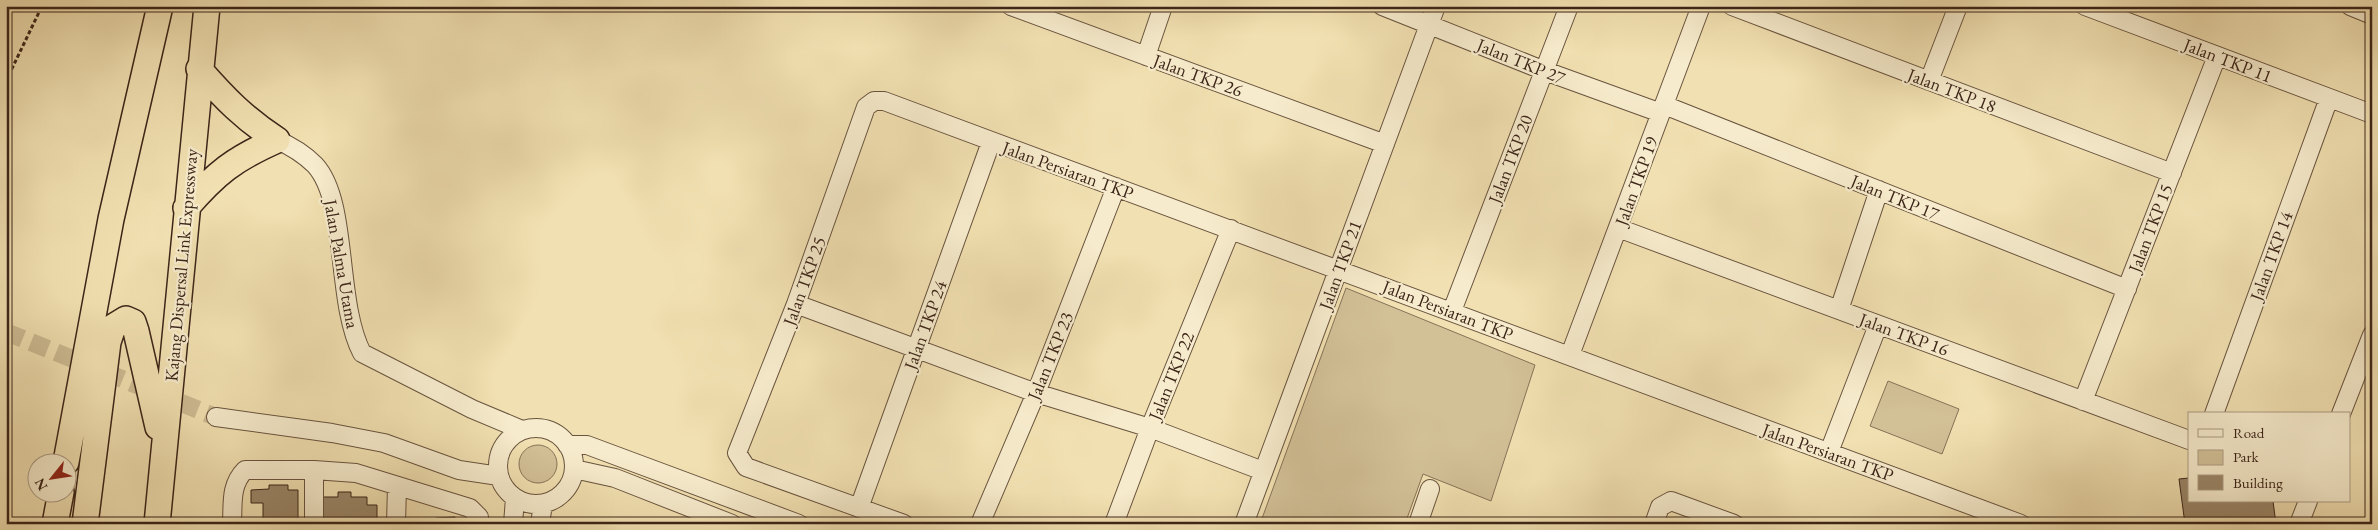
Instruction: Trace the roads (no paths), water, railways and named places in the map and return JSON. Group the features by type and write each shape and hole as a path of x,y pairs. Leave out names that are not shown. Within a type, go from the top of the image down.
{"highway":[{"path":"68,452 111,218 160,6"},
{"name":"Kajang Dispersal Link Expressway","path":"157,524 199,68 207,6"},
{"path":"199,68 226,100 246,119 277,140"},
{"path":"186,208 225,167 243,155 277,140"},
{"path":"85,524 108,342 113,327 126,319 132,322 136,331 164,450"},
{"path":"55,524 59,502"}],"street":[{"name":"Jalan TKP 26","path":"1011,6 1385,144"},
{"path":"1146,56 1162,6"},
{"name":"Jalan TKP 27","path":"1382,6 1544,71 1663,109"},
{"name":"Jalan TKP 21","path":"1244,524 1436,6"},
{"name":"Jalan TKP 20","path":"1452,311 1569,6"},
{"name":"Jalan TKP 19","path":"1570,355 1702,6"},
{"name":"Jalan TKP 18","path":"1732,6 2172,173"},
{"path":"1928,81 1958,6"},
{"name":"Jalan TKP 11","path":"2085,6 2372,114"},
{"path":"2350,6 2372,15"},
{"name":"Jalan TKP 15","path":"2083,401 2217,56"},
{"name":"Jalan TKP 14","path":"2215,412 2329,98"},
{"name":"Jalan Persiaran TKP","path":"874,101 884,101 2021,524"},
{"name":"Jalan TKP 25","path":"859,508 746,467 737,454 796,304 866,107 874,101"},
{"name":"Jalan TKP 17","path":"1663,109 1879,190 2127,289"},
{"name":"Jalan Palma Utama","path":"277,140 298,149 316,166 330,190 344,290 355,340 362,353 472,409 522,430"},
{"name":"Jalan TKP 24","path":"859,508 991,142"},
{"name":"Jalan TKP 23","path":"980,524 1036,393 1116,187"},
{"path":"1839,310 1879,190"},
{"name":"Jalan TKP 16","path":"1618,228 2188,440"},
{"name":"Jalan TKP 22","path":"1114,524 1150,428 1230,230"},
{"path":"796,304 1036,393 1150,428 1263,471"},
{"path":"1829,452 1878,325"},
{"path":"2343,412 2368,356 2372,335"},
{"path":"216,417 332,433 384,443 459,470 499,476"},
{"path":"535,428 548,430 559,436 568,445 573,456 574,469 571,481 564,492 554,500 542,504 533,504 516,498 508,492 499,476 498,465 504,444 522,430 535,428"},
{"path":"568,445 587,445 799,524"},
{"path":"574,469 615,478 732,524"},
{"path":"232,524 233,492 237,478 245,470 314,470 356,473 470,508 479,517 479,524"},
{"path":"314,470 314,524"},
{"path":"396,524 397,486"},
{"path":"1418,524 1430,489"},
{"path":"513,524 516,498"},
{"path":"1654,524 1660,507 1671,502 1734,524"},
{"path":"2299,524 2308,502"},
{"path":"540,524 542,504"},
{"path":"859,508 904,524"}],"tunnel":[{"path":"6,332 216,417"}]}
